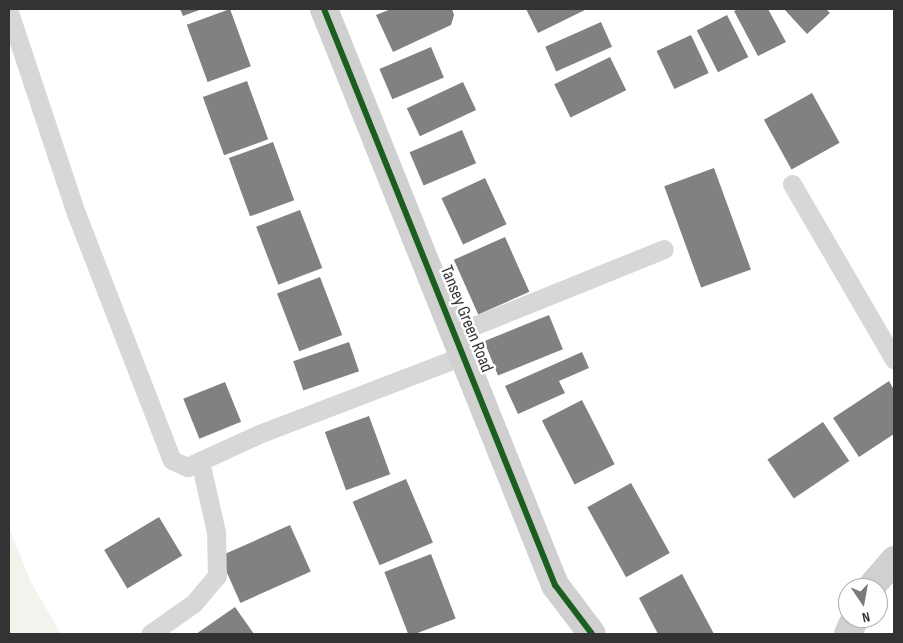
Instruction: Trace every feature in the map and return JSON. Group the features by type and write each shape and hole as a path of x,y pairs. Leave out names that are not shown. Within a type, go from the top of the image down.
{"street":[{"name":"Tansey Green Road","path":"324,9 460,344 555,585 592,634"},
{"path":"879,578 894,560"}],"lane":[{"path":"9,12 76,213 172,460 187,467 460,344 664,249"},
{"path":"792,184 894,359"},
{"path":"150,634 194,602 217,576 216,532 200,461"}],"shaded area":[{"path":"9,528 31,582 61,634 9,634"}],"building":[{"path":"180,9 202,9 183,16"},
{"path":"230,9 251,66 208,82 187,25"},
{"path":"391,9 452,9 454,15 451,25 393,52 376,15"},
{"path":"526,9 587,9 538,33"},
{"path":"739,9 768,9 786,42 758,56 734,11"},
{"path":"784,9 826,9 830,13 807,34"},
{"path":"727,15 748,57 718,72 697,30"},
{"path":"601,22 612,47 556,71 545,47"},
{"path":"691,35 709,73 674,89 657,51"},
{"path":"431,47 444,77 392,99 379,69"},
{"path":"610,57 626,90 570,117 554,84"},
{"path":"247,81 268,139 224,155 203,97"},
{"path":"463,82 476,110 420,136 407,108"},
{"path":"812,93 840,143 792,170 764,120"},
{"path":"462,130 476,163 424,185 410,152"},
{"path":"273,142 294,200 250,216 229,158"},
{"path":"714,168 751,269 701,288 664,186"},
{"path":"485,178 507,224 463,245 441,198"},
{"path":"300,210 322,268 278,285 256,227"},
{"path":"505,237 529,292 478,315 454,260"},
{"path":"320,277 342,335 299,351 277,293"},
{"path":"549,315 563,349 498,376 484,341"},
{"path":"349,342 359,371 303,391 293,361"},
{"path":"582,352 589,368 559,381 565,393 518,414 505,386"},
{"path":"889,381 894,390 894,434 859,457 833,418"},
{"path":"225,382 241,422 199,439 183,399"},
{"path":"582,400 615,464 575,485 542,420"},
{"path":"369,416 390,474 346,490 325,432"},
{"path":"823,422 849,461 794,498 767,459"},
{"path":"406,479 433,543 380,565 353,502"},
{"path":"631,483 670,553 626,577 587,507"},
{"path":"159,517 182,556 127,589 104,550"},
{"path":"290,525 311,572 240,603 220,556"},
{"path":"431,554 456,618 415,634 408,634 384,572"},
{"path":"682,574 714,634 658,634 639,598"},
{"path":"235,607 254,634 196,634"}],"cycle path":[{"path":"324,9 555,585 592,634"}]}
